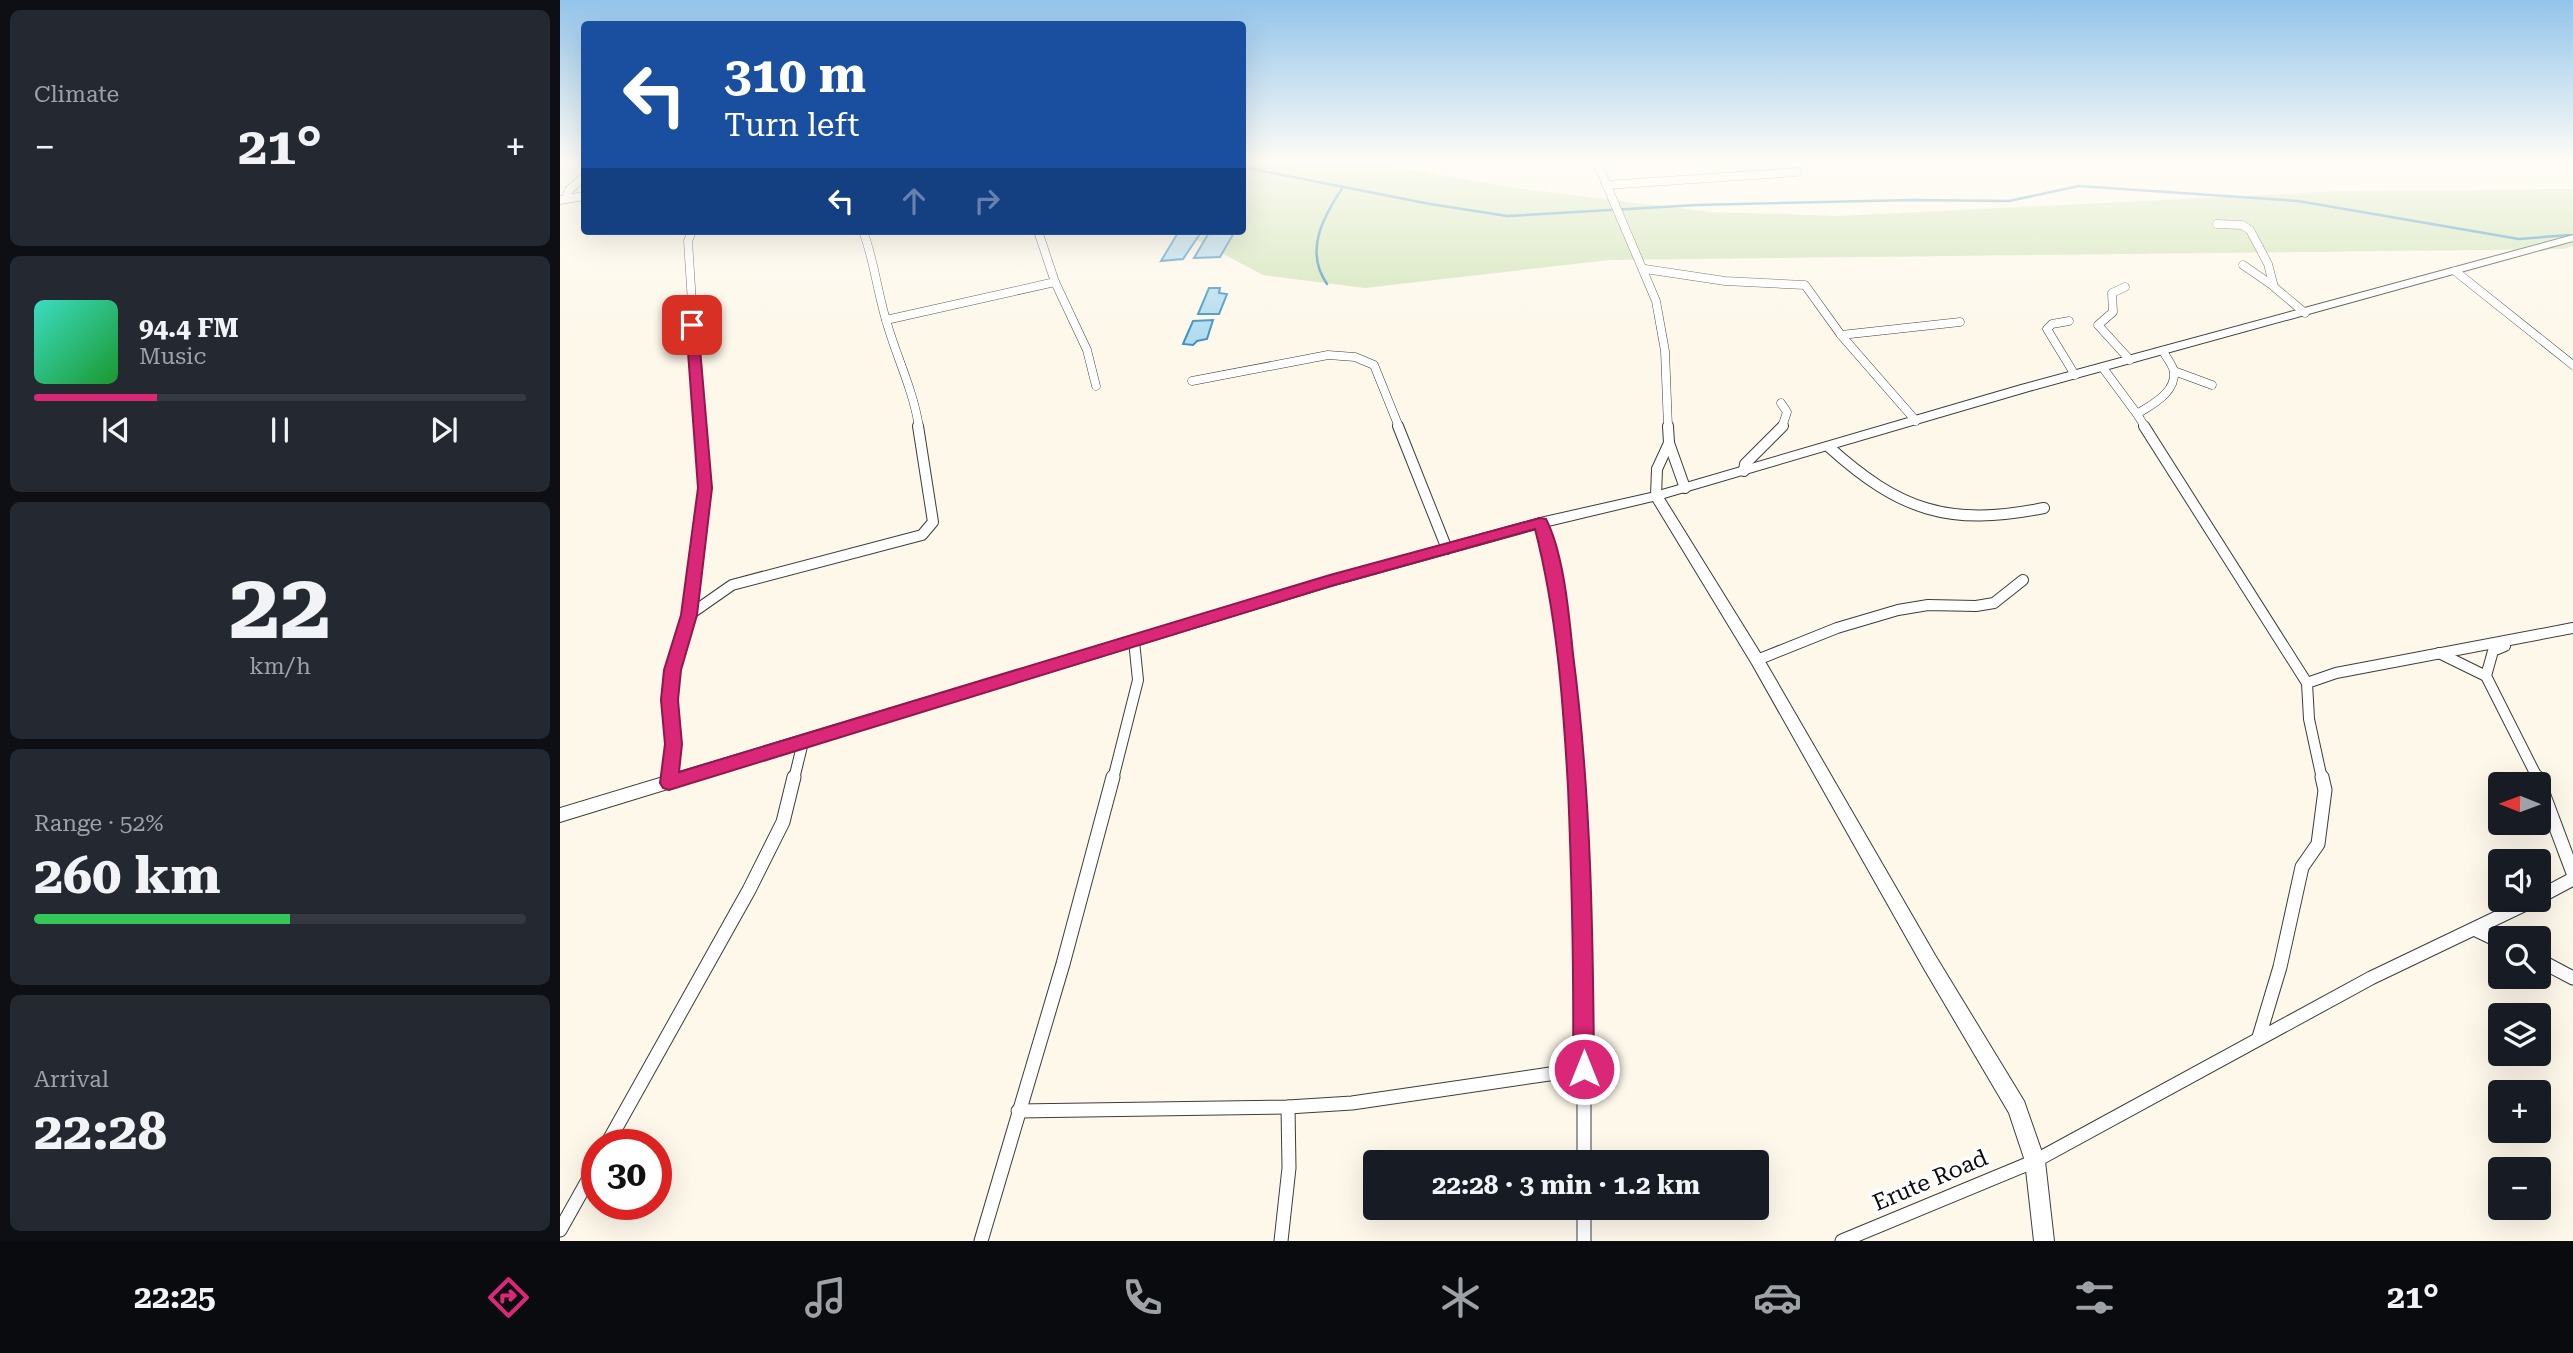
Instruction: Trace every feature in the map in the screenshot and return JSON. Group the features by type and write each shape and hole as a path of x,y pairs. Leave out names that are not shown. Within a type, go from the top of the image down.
{"street":[{"path":"1621,218 1656,301 1662,333 1669,443 1685,488"},
{"path":"2217,224 2242,225 2250,230 2268,264 2274,287"},
{"path":"669,783 673,744 670,700 673,670 689,615 705,488 691,305 688,241 690,235"},
{"path":"689,615 732,585 913,539 933,522 914,397 886,320 871,252 865,235"},
{"path":"1039,235 1055,282 1096,374 1096,386"},
{"path":"560,814 1330,581 1540,523 1685,488 2075,375 2573,238"},
{"path":"2244,265 2305,313"},
{"path":"1644,269 1725,281 1805,285 1841,335 1916,421"},
{"path":"2455,271 2573,365"},
{"path":"886,320 1055,282"},
{"path":"2125,287 2112,293 2113,312 2098,325 2130,360"},
{"path":"2069,321 2052,324 2047,329 2075,375"},
{"path":"1841,335 1960,322"},
{"path":"2163,351 2174,371 2212,385"},
{"path":"1192,381 1328,355 1355,357 1374,365 1447,549"},
{"path":"2103,368 2137,414 2307,683 2309,719 2325,790 2318,844 2302,867 2280,967 2259,1037"},
{"path":"2137,414 2168,394 2174,371"},
{"path":"1744,471 1750,458 1785,424 1787,412 1780,403"},
{"path":"1669,443 1657,469 1656,496 1757,660 1928,961 2017,1108 2035,1161 2044,1241"},
{"path":"1829,447 1877,487 1924,510 1971,517 2017,514 2043,508"},
{"path":"1540,523 1558,588 1572,702 1584,908 1584,1150"},
{"path":"1757,660 1844,625 1915,607 1935,603 1996,603 2023,580"},
{"path":"2307,683 2336,673 2517,641 2573,628"},
{"path":"981,1241 1063,964 1118,760 1138,680 1134,641"},
{"path":"2486,676 2493,651 2517,641"},
{"path":"2440,653 2486,676 2526,752 2564,840 2573,876 2551,890"},
{"path":"615,1129 749,890 783,822 803,742"},
{"name":"Erute Road","path":"1842,1241 2035,1161 2371,978 2511,912"},
{"path":"2476,930 2488,936"},
{"path":"2551,966 2573,978"},
{"path":"1018,1111 1288,1107 1352,1103 1584,1069"},
{"path":"1281,1241 1289,1168 1288,1107"},
{"path":"560,1230 581,1193"},
{"path":"1584,1220 1584,1241"}],"green space":[{"path":"1246,218 2573,218 2573,246 2563,249 1609,260 1365,288 1263,275 1188,235 1246,235"}],"water":[{"path":"1177,235 1199,235 1183,259 1161,261"},
{"path":"1208,235 1233,235 1220,257 1194,258"},
{"path":"1209,288 1220,288 1219,293 1227,294 1219,314 1198,314"},
{"path":"1213,320 1207,339 1197,341 1193,345 1183,344 1193,321"}],"waterway":[{"path":"1325,218 1319,234 1317,259 1327,284"},
{"path":"2396,218 2519,239 2569,235"}],"route":[{"path":"692,325 705,488 689,615 673,670 670,722 673,744 669,783 1330,581 1540,523 1558,588 1573,716 1584,908 1584,1069"}]}
